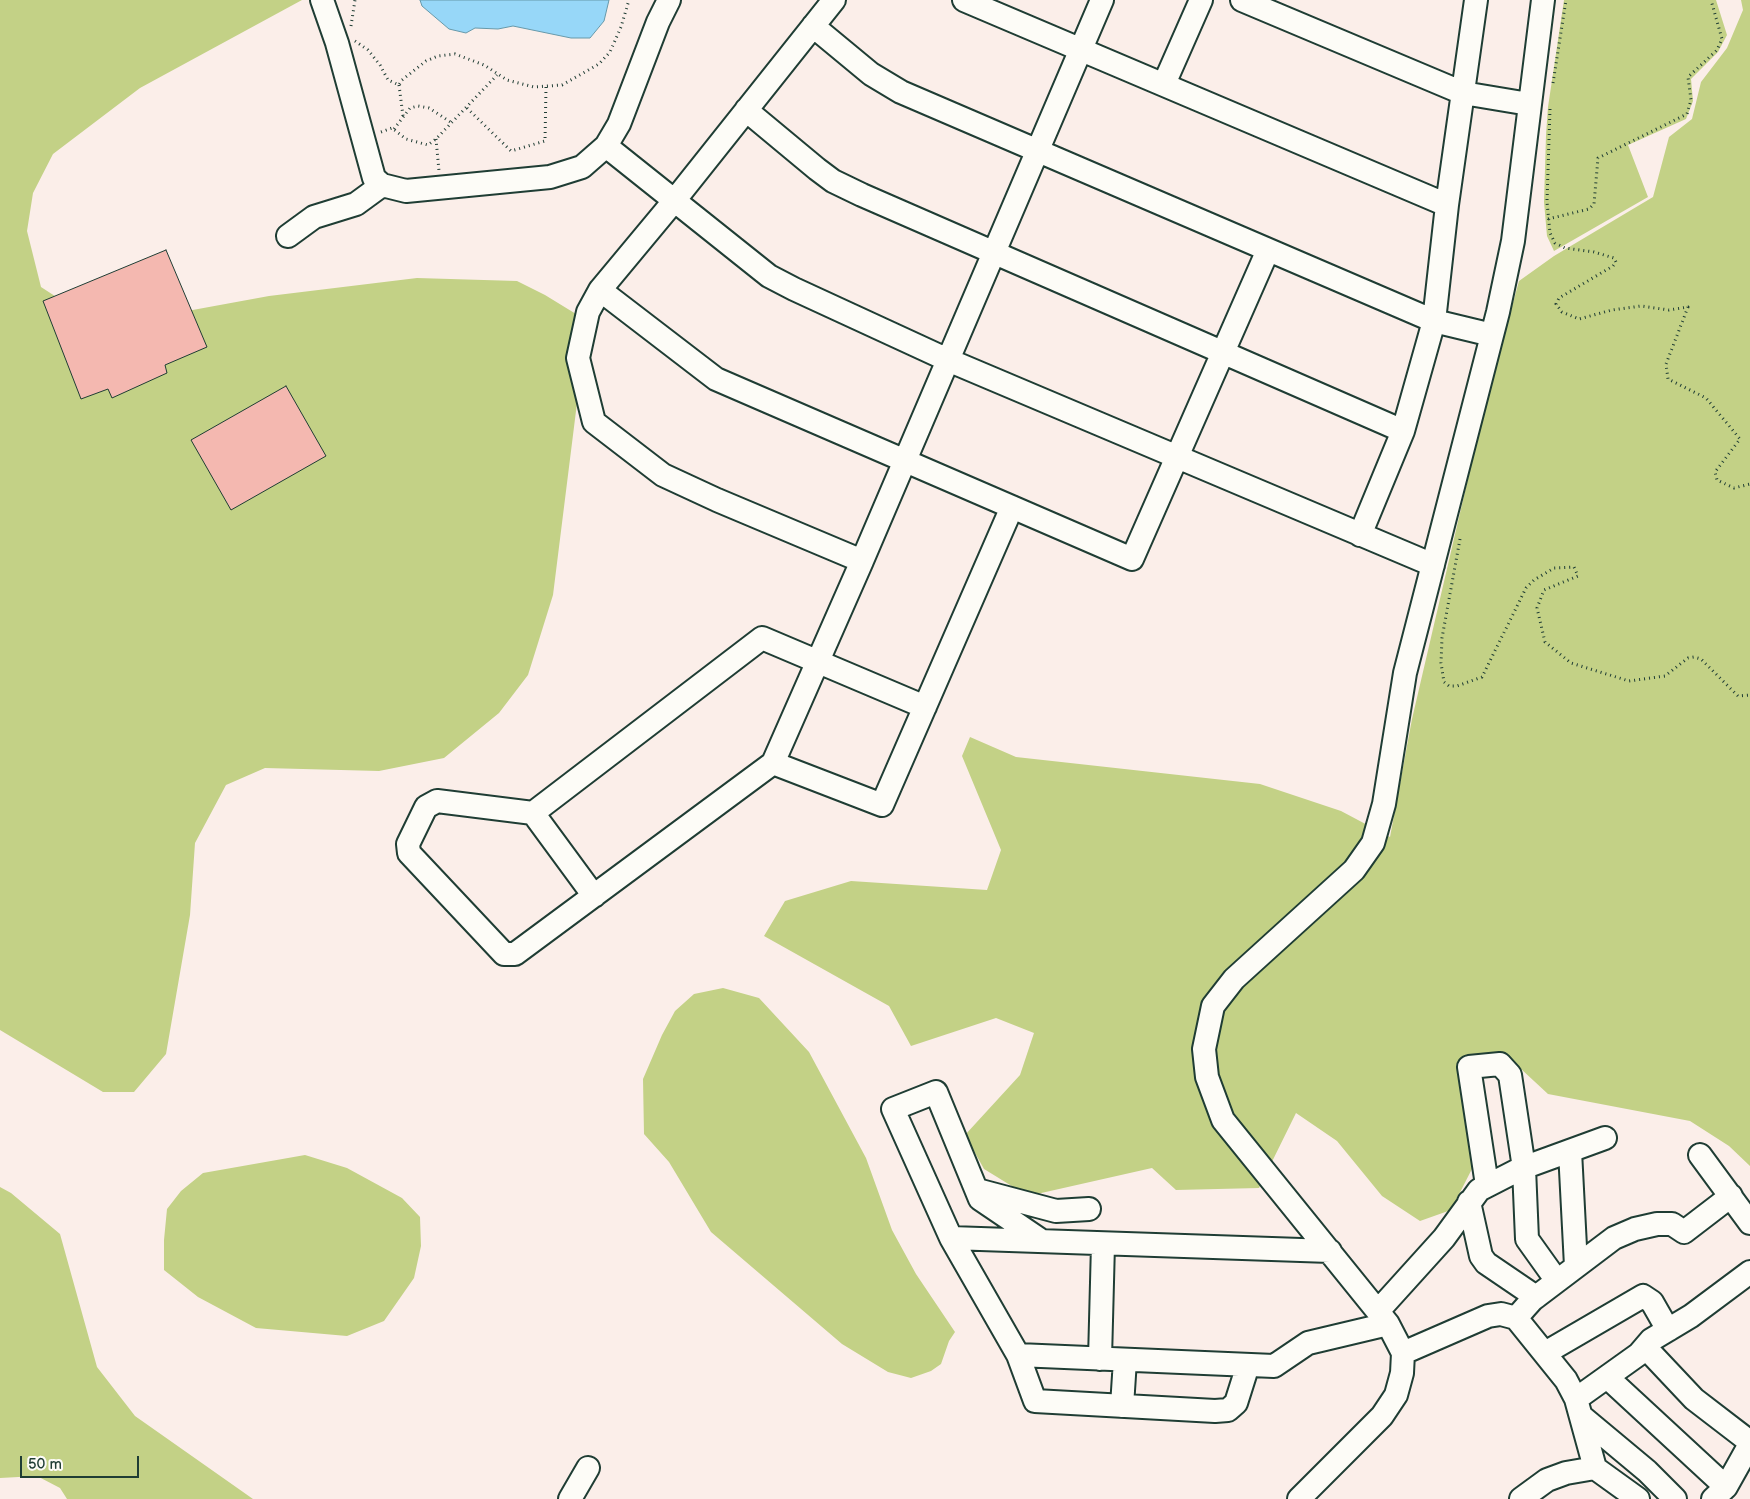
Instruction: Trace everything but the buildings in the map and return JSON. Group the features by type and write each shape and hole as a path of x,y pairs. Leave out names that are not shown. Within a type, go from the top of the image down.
{"street":[{"path":"322,0 337,44 374,178 382,184 406,191 550,177 582,167 606,146 619,124 658,22 669,0"},
{"path":"834,0 674,201 600,290 588,312 578,358 594,422 662,475 862,561"},
{"path":"964,0 1447,205"},
{"path":"925,707 818,662 762,638 532,813 437,801 426,807 408,844 410,853 504,954 515,954 773,763 818,662 906,460 1102,0"},
{"path":"1164,84 1202,0"},
{"path":"1242,0 1463,93 1540,104"},
{"path":"1360,535 1404,431 1434,321 1447,205 1476,0"},
{"path":"1298,1499 1382,1416 1396,1395 1402,1373 1402,1353 1383,1318 1223,1120 1207,1077 1204,1049 1213,1006 1234,980 1354,870 1373,843 1384,804 1405,673 1492,335 1513,240 1540,104 1542,0"},
{"path":"813,26 871,74 901,92 1434,321 1492,335"},
{"path":"746,110 833,181 1404,431"},
{"path":"606,146 769,276 948,360 1433,565"},
{"path":"288,236 314,217 356,204 382,184"},
{"path":"600,290 716,379 1132,559 1268,250"},
{"path":"773,763 882,805 1012,507"},
{"path":"532,813 594,896"},
{"path":"1487,1185 1469,1067 1500,1064 1510,1075 1524,1168 1528,1240 1557,1281"},
{"path":"1042,1242 980,1199 936,1092 893,1109 951,1238 1018,1355 1035,1401 1228,1410 1236,1403 1248,1365"},
{"path":"1018,1355 1274,1366 1308,1343 1383,1318 1479,1190 1524,1168 1605,1138"},
{"path":"1570,1151 1576,1266"},
{"path":"1700,1155 1750,1223"},
{"path":"976,1190 1056,1211 1089,1209"},
{"path":"1516,1318 1536,1297 1614,1238 1635,1229 1657,1224 1672,1224 1684,1232 1730,1196"},
{"path":"1469,1202 1481,1256 1486,1262 1536,1297"},
{"path":"951,1238 1330,1252"},
{"path":"1100,1359 1103,1244"},
{"path":"1579,1408 1606,1377 1639,1354 1651,1340 1691,1316 1750,1272"},
{"path":"1544,1353 1644,1296 1652,1302 1668,1330"},
{"path":"1402,1353 1488,1316 1501,1314 1516,1318 1566,1380 1579,1408 1595,1468 1638,1499"},
{"path":"1606,1377 1720,1493 1750,1443 1694,1399 1645,1347"},
{"path":"1122,1406 1124,1360"},
{"path":"1579,1408 1675,1499"},
{"path":"570,1499 588,1468"},
{"path":"1521,1499 1547,1480 1566,1473 1595,1468"}],"path":[{"path":"350,32 355,0"},
{"path":"403,117 399,85 402,80 426,61 438,56 455,54 473,60 507,80 521,84 546,87 562,84 599,64 610,52 621,27 629,0"},
{"path":"1553,86 1566,0"},
{"path":"1548,219 1584,210 1594,204 1598,158 1687,114 1691,100 1688,77 1717,50 1722,40 1711,0"},
{"path":"355,40 368,50 388,80 399,85"},
{"path":"383,139 381,130 394,129 406,139 418,144 428,144 436,139 467,108 497,75"},
{"path":"467,108 511,151 545,141 546,87"},
{"path":"1540,104 1550,233 1555,243 1565,248 1594,252 1614,258 1616,262 1613,266 1559,298 1556,304 1562,312 1579,319 1612,310 1641,306 1669,310 1688,307 1666,364 1668,379 1706,398 1740,440 1715,472 1717,480 1734,488 1750,484"},
{"path":"394,129 410,108 418,106 428,108 452,123"},
{"path":"436,139 440,189"},
{"path":"1461,532 1458,560 1442,638 1441,663 1444,682 1448,686 1457,686 1482,676 1526,588 1534,580 1554,568 1574,567 1578,576 1544,590 1537,608 1545,642 1571,663 1629,680 1665,676 1688,658 1694,657 1701,659 1738,696 1750,695"}],"green space":[{"path":"0,0 302,0 140,88 53,154 33,193 27,231 41,287 81,313 149,318 269,296 417,278 517,281 576,314 582,363 553,595 528,675 499,713 444,758 379,771 265,768 226,785 195,843 190,915 166,1054 134,1092 103,1092 0,1030"},
{"path":"1564,0 1716,0 1727,35 1718,52 1691,79 1693,101 1686,119 1628,145 1648,197 1554,251 1547,236 1544,202 1546,135 1548,107"},
{"path":"1741,0 1750,0 1750,1166 1729,1146 1690,1121 1548,1094 1507,1056 1462,1060 1476,1161 1451,1210 1420,1221 1382,1196 1337,1141 1296,1113 1259,1188 1176,1190 1152,1168 1028,1196 984,1169 965,1135 1020,1075 1034,1033 996,1018 911,1046 889,1006 764,936 785,901 851,881 987,890 1001,850 962,756 970,737 1016,757 1260,784 1341,811 1390,837 1412,719 1487,397 1519,281 1554,256 1653,197 1669,137 1692,119 1701,82 1727,48 1743,10"},
{"path":"723,988 759,998 809,1052 866,1158 892,1230 916,1274 955,1332 949,1341 941,1364 931,1371 911,1378 888,1372 842,1344 711,1232 669,1162 644,1134 643,1079 662,1035 675,1011 694,994"},
{"path":"305,1155 347,1168 402,1198 420,1217 421,1246 414,1278 384,1321 347,1336 256,1328 198,1297 164,1270 167,1209 181,1191 203,1173"},
{"path":"0,1187 11,1193 60,1234 97,1367 135,1416 253,1499 67,1499 60,1488 37,1476 0,1478"}],"water":[{"path":"420,0 609,0 604,21 590,38 571,38 513,26 498,29 475,28 466,33 449,29 422,6"}]}
